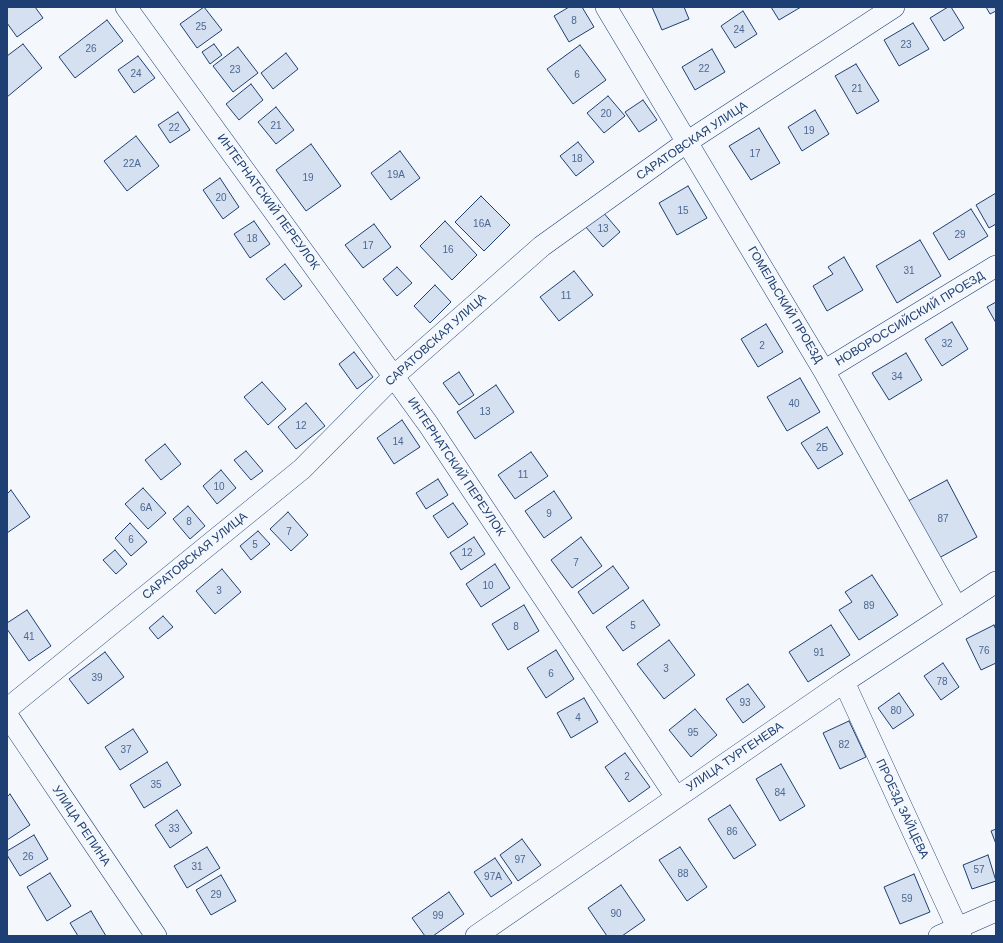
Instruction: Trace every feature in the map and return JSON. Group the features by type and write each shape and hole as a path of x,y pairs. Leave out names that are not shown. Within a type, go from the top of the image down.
{"street":[{"name":"ИНТЕРНАТСКИЙ ПЕРЕУЛОК","path":"126,7 428,424 676,797"},
{"name":"ГОМЕЛЬСКИЙ ПРОЕЗД","path":"606,7 824,371 957,608"},
{"name":"САРАТОВСКАЯ УЛИЦА","path":"7,709 302,469 394,376 542,246 687,142 894,7"},
{"name":"НОВОРОССИЙСКИЙ ПРОЕЗД","path":"824,371 996,266"},
{"name":"УЛИЦА ТУРГЕНЕВА","path":"476,936 844,682 996,582"},
{"name":"ПРОЕЗД ЗАЙЦЕВА","path":"844,682 952,933"},
{"name":"УЛИЦА РЕПИНА","path":"7,715 156,936"},
{"path":"952,933 996,911"}],"building":[{"path":"7,7 35,7 43,18 17,37 7,23"},
{"path":"204,7 222,30 197,48 180,24"},
{"path":"569,7 582,7 594,27 569,42 554,16"},
{"path":"652,7 684,7 689,19 662,30"},
{"path":"771,7 801,7 779,20"},
{"path":"948,7 951,7 964,28 944,41 930,18"},
{"path":"986,7 996,7 996,11 990,14"},
{"path":"743,11 757,34 735,48 721,26"},
{"path":"107,20 123,41 75,78 59,57"},
{"path":"913,23 929,49 899,66 884,40"},
{"path":"23,44 42,68 7,97 7,56"},
{"path":"214,44 222,55 210,64 202,52"},
{"path":"580,45 606,80 573,104 547,69"},
{"path":"238,47 258,73 233,92 213,66"},
{"path":"712,49 725,72 695,90 682,67"},
{"path":"286,53 298,69 273,89 261,73"},
{"path":"138,56 155,78 134,93 118,70"},
{"path":"856,64 879,101 857,114 835,76"},
{"path":"251,84 263,100 239,120 226,104"},
{"path":"608,96 625,116 604,133 587,113"},
{"path":"643,100 657,120 639,132 625,112"},
{"path":"276,107 294,130 276,144 258,122"},
{"path":"815,110 829,134 802,151 788,127"},
{"path":"178,112 190,130 170,143 158,125"},
{"path":"759,128 780,163 751,180 729,146"},
{"path":"136,136 159,166 127,191 104,161"},
{"path":"578,142 594,162 576,176 560,156"},
{"path":"311,144 341,186 306,211 276,170"},
{"path":"400,151 420,178 391,200 371,173"},
{"path":"220,178 239,207 223,219 203,190"},
{"path":"688,186 707,218 677,235 659,203"},
{"path":"996,193 996,224 989,228 976,205"},
{"path":"481,196 510,225 484,251 455,222"},
{"path":"971,209 988,236 949,260 933,233"},
{"path":"602,211 620,232 603,247 585,226"},
{"path":"254,221 270,244 250,258 234,234"},
{"path":"445,221 477,255 452,280 420,246"},
{"path":"374,224 391,247 363,268 345,245"},
{"path":"920,240 941,276 897,303 876,266"},
{"path":"844,257 863,290 827,311 813,286 833,274 828,267"},
{"path":"285,264 302,286 284,300 266,279"},
{"path":"397,267 412,283 397,296 383,279"},
{"path":"574,271 593,295 559,321 540,297"},
{"path":"435,285 451,302 430,323 414,306"},
{"path":"996,302 996,323 987,307"},
{"path":"952,322 968,349 942,366 925,339"},
{"path":"766,324 783,352 758,367 741,339"},
{"path":"354,352 373,377 357,389 339,364"},
{"path":"906,353 922,380 889,400 872,373"},
{"path":"459,372 474,395 459,405 443,383"},
{"path":"800,378 820,412 787,431 767,397"},
{"path":"262,382 286,409 268,425 244,397"},
{"path":"496,385 514,412 475,439 457,412"},
{"path":"306,403 325,426 296,449 278,427"},
{"path":"402,420 420,447 394,464 377,438"},
{"path":"827,427 843,454 818,469 801,443"},
{"path":"165,444 181,464 161,480 145,460"},
{"path":"246,451 263,471 251,480 234,460"},
{"path":"531,452 548,476 515,499 498,475"},
{"path":"221,470 236,488 217,504 203,486"},
{"path":"438,479 448,495 426,509 416,493"},
{"path":"947,480 977,537 939,558 908,501"},
{"path":"143,488 166,513 148,529 125,504"},
{"path":"11,490 30,517 7,533 7,494"},
{"path":"554,491 572,518 544,538 525,511"},
{"path":"453,503 468,524 448,538 433,516"},
{"path":"188,506 205,526 190,539 173,519"},
{"path":"288,512 308,535 291,551 270,529"},
{"path":"130,523 147,542 131,556 115,538"},
{"path":"258,531 270,544 251,560 240,546"},
{"path":"474,537 485,554 461,570 450,553"},
{"path":"581,537 602,566 572,588 551,560"},
{"path":"115,550 127,564 116,574 103,560"},
{"path":"495,564 510,588 481,607 466,584"},
{"path":"613,566 629,588 593,614 578,592"},
{"path":"222,569 241,592 215,614 196,591"},
{"path":"872,575 898,615 859,640 839,610 852,602 845,592"},
{"path":"643,600 660,625 623,651 606,627"},
{"path":"524,605 539,631 508,650 492,624"},
{"path":"27,610 51,646 29,661 7,629 7,623"},
{"path":"163,616 173,627 158,639 149,628"},
{"path":"831,625 850,655 808,682 789,652"},
{"path":"994,625 996,630 996,663 981,670 966,639"},
{"path":"669,640 695,675 664,699 637,664"},
{"path":"556,650 574,679 546,698 527,668"},
{"path":"105,652 124,677 88,704 69,679"},
{"path":"943,663 959,687 941,700 924,676"},
{"path":"748,684 765,707 743,723 726,699"},
{"path":"899,693 914,715 893,729 878,708"},
{"path":"584,698 598,722 571,738 557,713"},
{"path":"695,709 717,735 691,757 669,730"},
{"path":"849,721 866,757 840,769 823,733"},
{"path":"133,729 148,752 120,770 105,747"},
{"path":"625,753 650,787 629,802 605,767"},
{"path":"167,762 181,785 144,808 130,785"},
{"path":"781,764 805,806 780,821 756,779"},
{"path":"10,794 30,825 7,840 7,797"},
{"path":"730,805 756,845 734,859 708,819"},
{"path":"177,810 192,833 170,848 155,825"},
{"path":"996,829 996,844 991,831"},
{"path":"34,835 48,859 20,876 7,855 7,851"},
{"path":"522,839 541,865 518,881 500,855"},
{"path":"207,847 220,868 187,888 174,866"},
{"path":"680,847 707,887 687,901 659,860"},
{"path":"988,855 996,881 972,889 963,865"},
{"path":"495,858 512,883 491,897 474,872"},
{"path":"50,873 71,906 47,921 27,887"},
{"path":"914,874 930,912 900,924 884,887"},
{"path":"221,875 236,901 211,915 196,890"},
{"path":"621,885 645,920 622,936 607,936 588,908"},
{"path":"449,892 464,914 433,936 425,936 412,918"},
{"path":"91,911 106,936 78,936 70,923"}]}
